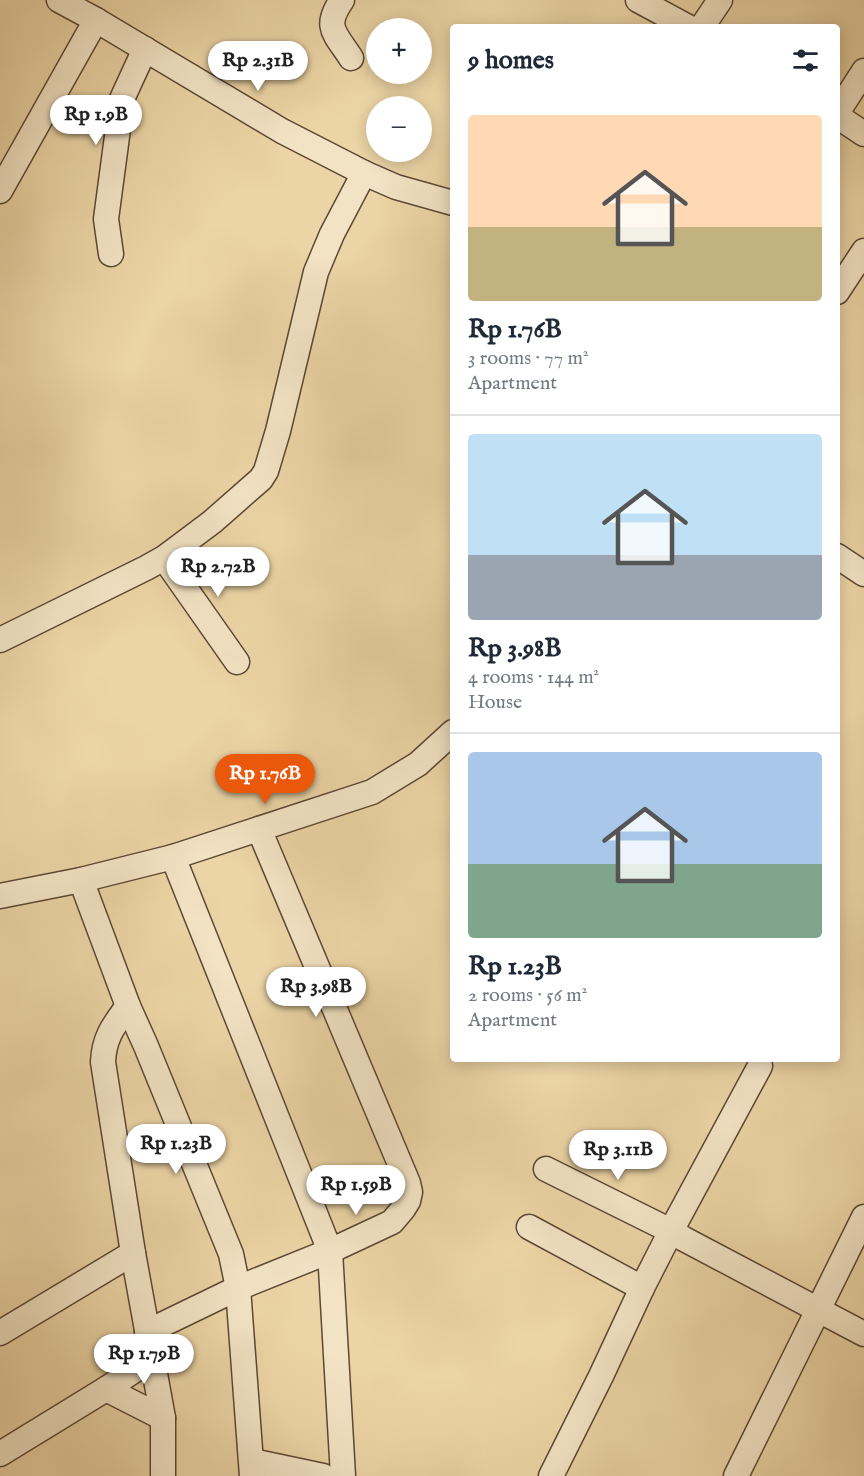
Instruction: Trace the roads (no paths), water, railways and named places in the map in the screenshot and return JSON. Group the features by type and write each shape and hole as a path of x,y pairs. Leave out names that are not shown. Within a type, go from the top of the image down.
{"street":[{"path":"59,0 282,131 396,187 450,202"},
{"path":"342,0 333,14 332,24 335,34 351,58"},
{"path":"638,0 682,24"},
{"path":"704,24 720,0"},
{"path":"0,190 96,20"},
{"path":"111,254 106,219 122,99 145,49"},
{"path":"840,109 864,71"},
{"path":"840,116 864,134"},
{"path":"0,640 164,558 212,522 254,486 266,471 278,431 316,272 332,234 364,173"},
{"path":"840,287 864,251"},
{"path":"164,558 237,662"},
{"path":"840,558 864,574"},
{"path":"0,896 81,880 173,857 372,792 418,764 450,735"},
{"path":"147,1332 238,1288 330,1251 392,1222 408,1201 410,1192 408,1182 259,829"},
{"path":"173,857 330,1251 343,1476"},
{"path":"81,880 128,1006 231,1254 238,1288 252,1468 323,1476"},
{"path":"128,1006 109,1034 105,1043 103,1062 133,1253 163,1418 164,1476"},
{"path":"551,1476 602,1376 671,1231 760,1066"},
{"path":"546,1169 671,1231 864,1334"},
{"path":"736,1476 864,1217"},
{"path":"529,1227 642,1288"},
{"path":"0,1333 133,1253"},
{"path":"0,1454 153,1358"},
{"path":"106,1389 163,1418"}]}
